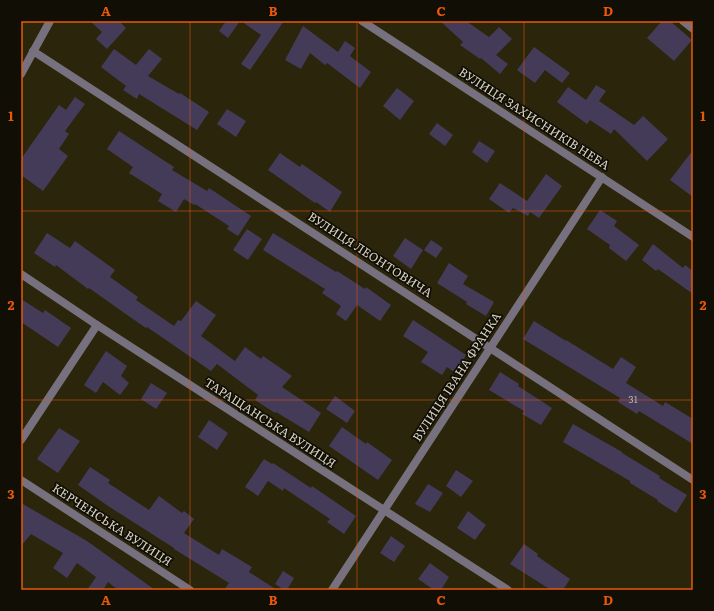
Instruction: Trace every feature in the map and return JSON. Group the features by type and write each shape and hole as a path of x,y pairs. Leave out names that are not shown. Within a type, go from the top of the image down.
{"street":[{"path":"21,74 50,21"},
{"name":"ВУЛИЦЯ ЗАХИСНИКІВ НЕБА","path":"362,21 693,237"},
{"path":"683,21 693,29"},
{"name":"ВУЛИЦЯ ЛЕОНТОВИЧА","path":"33,51 693,480"},
{"name":"ВУЛИЦЯ ІВАНА ФРАНКА","path":"332,590 602,177"},
{"name":"ТАРАЩАНСЬКА ВУЛИЦЯ","path":"21,274 97,325 508,590"},
{"path":"21,440 97,325"},
{"name":"КЕРЧЕНСЬКА ВУЛИЦЯ","path":"21,480 190,590"}],"building":[{"path":"90,21 119,21 126,28 107,49 96,39 102,32"},
{"path":"226,21 240,21 228,38 219,31"},
{"path":"241,21 284,21 250,70 241,64 261,35"},
{"path":"440,21 466,21 489,37 499,27 512,39 496,55 508,64 500,74 481,58 480,59 460,45 463,42"},
{"path":"662,21 670,21 692,40 674,61 647,38"},
{"path":"303,26 338,52 345,41 355,48 350,56 371,72 360,88 327,63 325,65 310,53 301,69 285,60"},
{"path":"534,47 570,73 562,83 545,70 535,83 517,70"},
{"path":"114,49 136,65 149,49 162,59 148,76 179,94 180,93 209,112 197,130 139,94 137,99 123,90 126,86 101,67"},
{"path":"596,85 606,91 599,101 634,125 643,116 668,139 647,161 614,129 611,134 590,120 587,124 557,102 568,87 586,100"},
{"path":"397,88 414,101 400,120 383,106"},
{"path":"75,97 85,104 65,131 69,134 59,149 68,156 43,191 21,175 21,159 59,105 66,110"},
{"path":"227,109 246,121 236,137 217,124"},
{"path":"437,123 453,135 445,146 429,134"},
{"path":"119,131 174,167 172,170 207,191 209,188 251,216 238,236 227,229 229,226 195,204 194,205 184,199 176,212 158,201 162,194 129,173 133,167 107,149"},
{"path":"479,141 495,151 487,163 472,152"},
{"path":"693,150 693,197 670,180"},
{"path":"280,153 300,167 302,164 342,192 330,212 268,170"},
{"path":"546,174 562,186 539,218 530,212 528,216 513,208 509,213 489,199 500,183 527,201"},
{"path":"600,210 617,221 614,226 639,245 626,261 609,248 610,245 587,229"},
{"path":"247,229 262,239 248,260 233,250"},
{"path":"47,233 70,248 75,241 115,270 110,277 138,297 136,300 174,326 178,320 181,321 196,301 216,315 201,336 235,361 245,347 261,359 263,356 292,376 282,387 321,413 309,432 255,400 258,395 217,364 211,371 89,288 88,289 56,265 55,267 34,253"},
{"path":"273,233 365,289 366,287 391,305 380,321 357,305 346,321 336,314 341,306 322,293 325,289 263,250"},
{"path":"405,238 423,250 411,269 393,256"},
{"path":"431,240 443,248 436,258 424,250"},
{"path":"653,244 683,268 685,265 693,271 693,294 658,269 656,271 642,260"},
{"path":"449,263 468,276 463,284 494,302 486,316 466,304 467,302 437,283"},
{"path":"21,299 43,313 45,310 71,328 58,347 21,322"},
{"path":"413,320 466,355 455,373 447,367 442,375 421,362 428,352 403,336"},
{"path":"534,321 613,369 621,357 636,367 626,383 663,406 665,402 693,419 693,444 639,411 637,414 618,402 620,398 523,339"},
{"path":"106,351 127,366 121,376 129,383 120,395 103,382 96,393 84,385"},
{"path":"500,372 519,384 518,386 552,408 541,425 522,414 524,411 489,390"},
{"path":"151,383 167,393 156,409 141,399"},
{"path":"335,396 355,411 347,423 326,409"},
{"path":"209,420 228,433 217,450 198,437"},
{"path":"573,424 622,452 660,476 659,478 687,495 676,513 630,483 630,481 563,442"},
{"path":"342,427 366,444 367,442 392,460 378,480 329,446"},
{"path":"59,428 80,441 58,473 37,459"},
{"path":"264,459 272,464 273,463 311,488 312,486 356,516 344,534 327,522 330,519 284,488 283,491 268,481 258,496 245,487"},
{"path":"90,467 110,480 108,483 149,510 159,496 182,513 184,511 194,519 184,533 219,555 222,549 252,567 249,572 277,590 224,590 229,583 174,549 78,485"},
{"path":"456,470 473,481 461,497 446,486"},
{"path":"428,484 443,493 430,512 415,504"},
{"path":"21,503 87,541 155,590 118,590 108,582 103,590 87,590 96,577 77,563 67,578 53,568 63,553 31,534 21,546"},
{"path":"468,511 486,525 475,540 457,528"},
{"path":"391,536 405,546 394,562 380,553"},
{"path":"524,544 538,554 537,556 570,579 563,590 551,590 510,564"},
{"path":"430,563 449,577 441,590 434,590 418,579"},
{"path":"283,571 294,578 287,590 284,590 275,584"}]}
